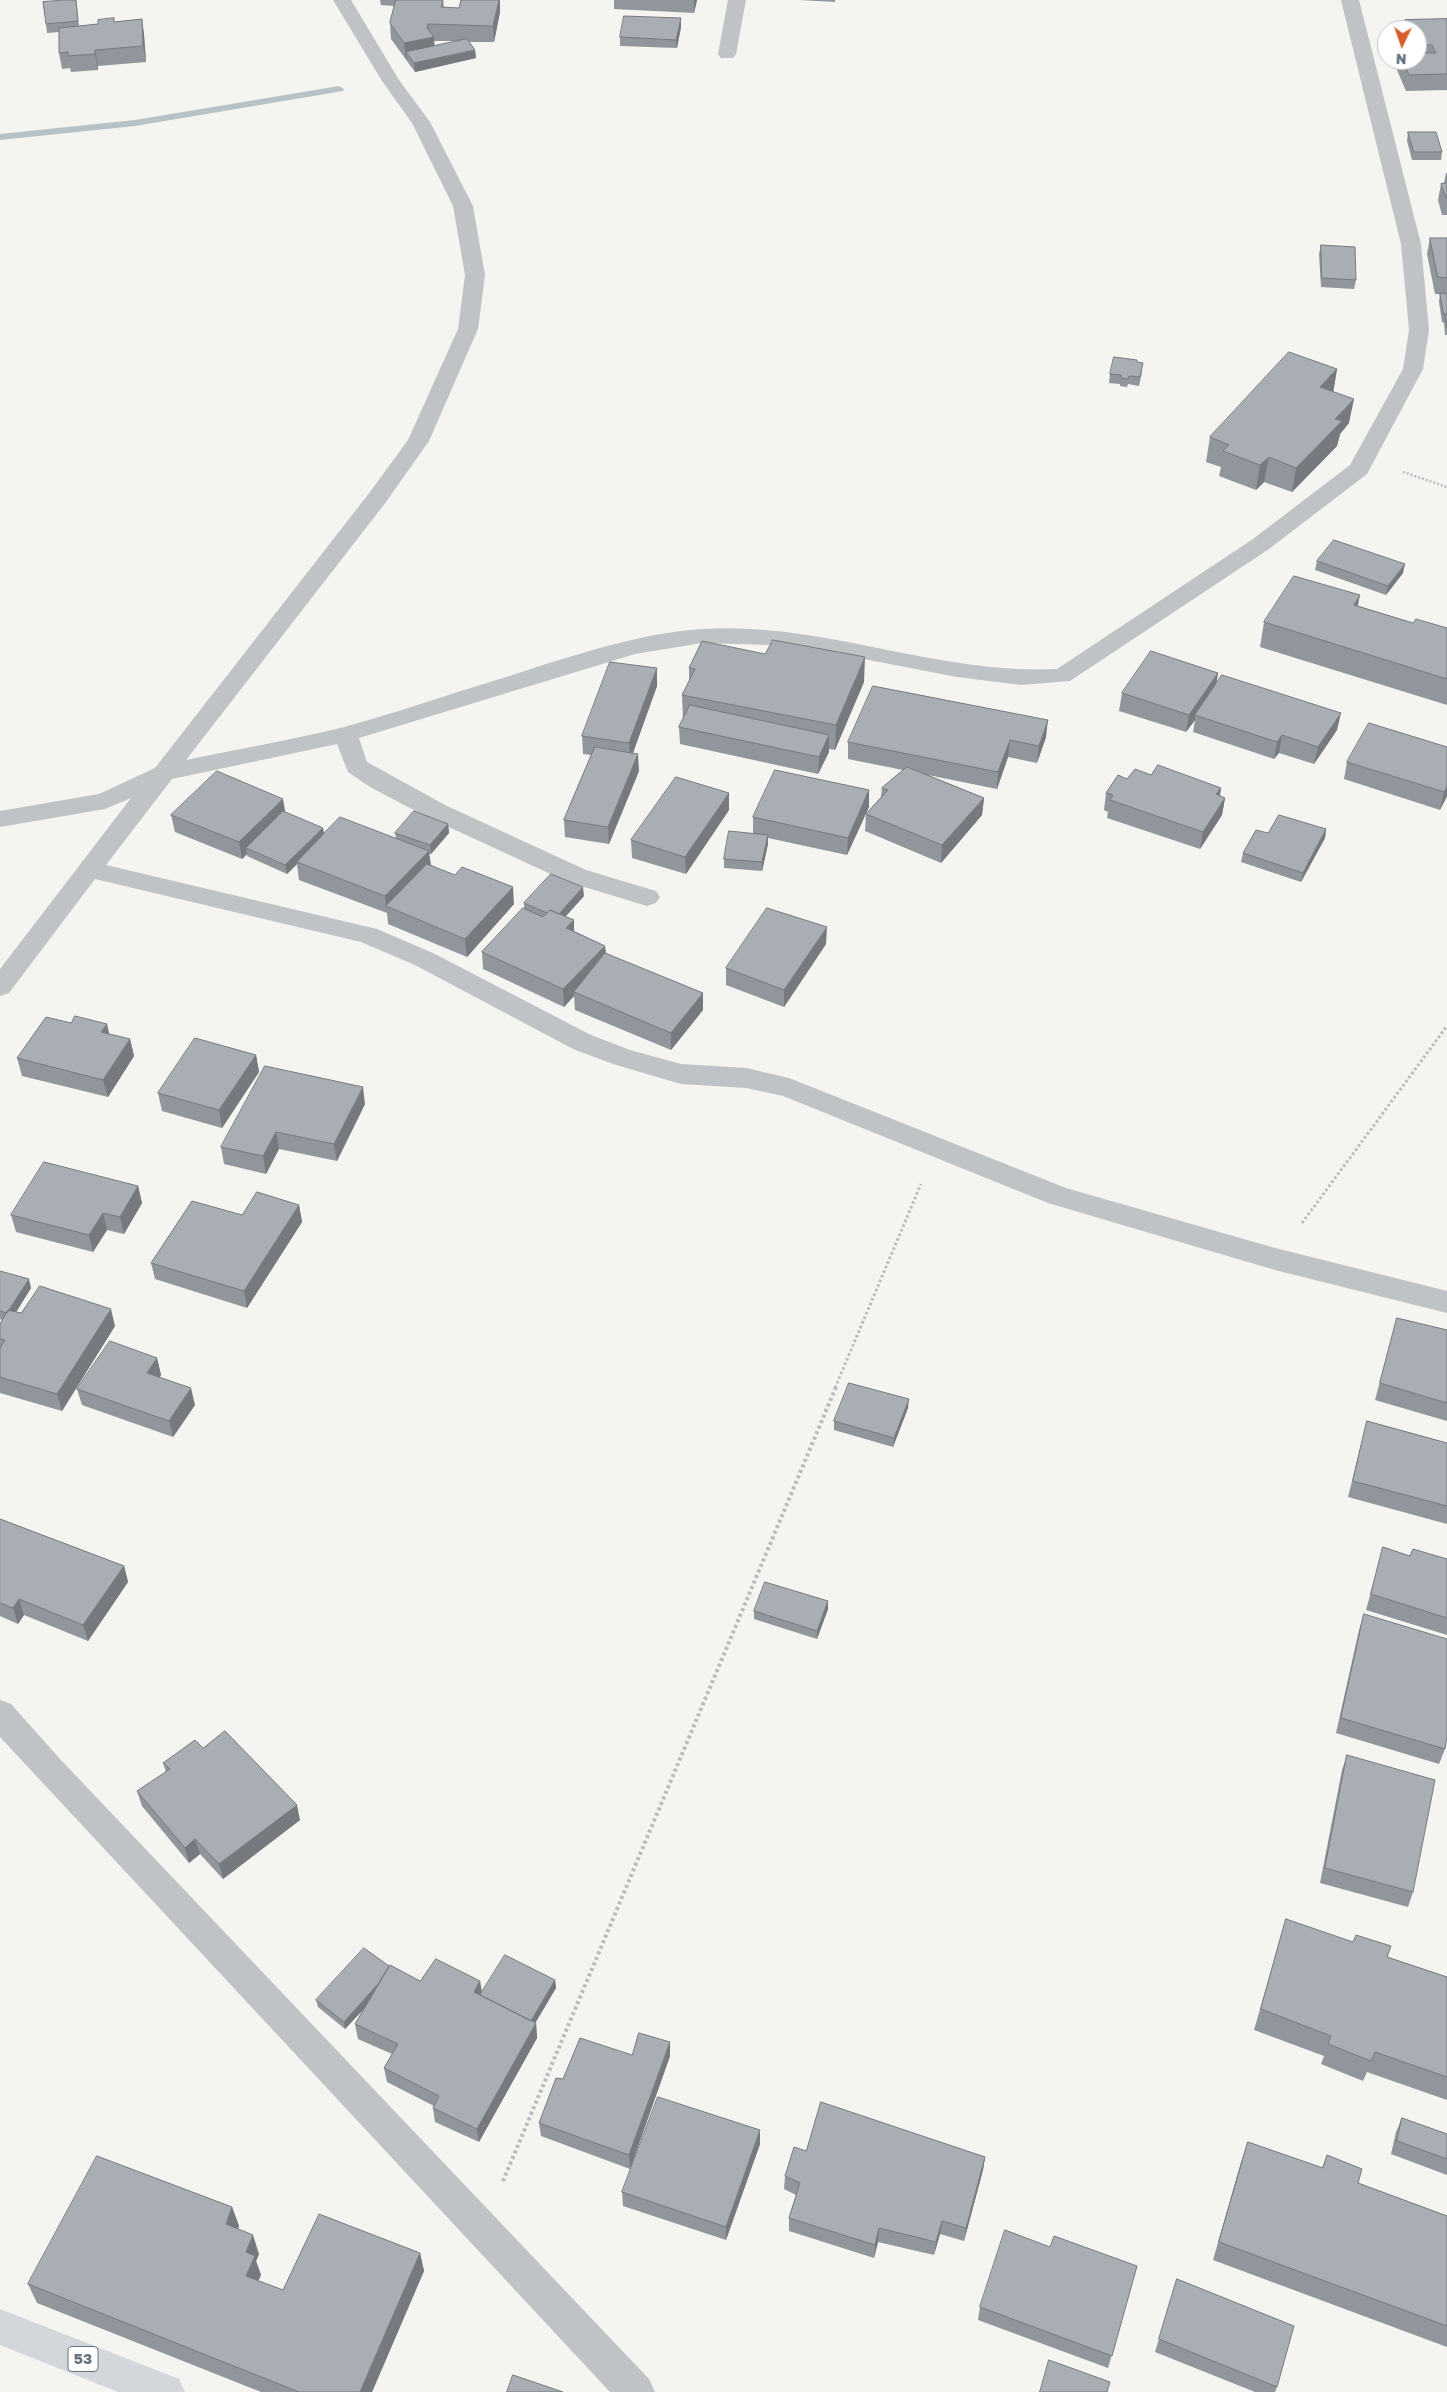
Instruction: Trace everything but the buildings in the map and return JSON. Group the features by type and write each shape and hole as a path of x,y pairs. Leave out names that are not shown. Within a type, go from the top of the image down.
{"main road":[{"name":"53","path":"0,2326 166,2392"}],"street":[{"path":"0,987 89,869 378,497 418,441 468,329 475,276 463,206 421,122 391,81 342,0"},
{"path":"727,54 738,0"},
{"path":"0,819 105,801 164,773 346,734 633,647 702,636 770,638 822,644 957,670 1021,678 1062,676 1261,544 1359,469 1414,369 1419,330 1411,244 1350,0"},
{"path":"346,734 356,766 379,781 436,811 577,876 647,897"},
{"path":"89,869 368,935 424,959 582,1042 622,1057 681,1074 746,1078 789,1088 1058,1196 1275,1259 1447,1302"},
{"path":"0,1714 49,1769 636,2392"}],"path":[{"path":"1364,459 1447,488"},
{"path":"1275,1259 1447,1026"},
{"path":"482,2230 937,1147"}],"waterway":[{"path":"0,137 135,123 339,89"}]}
